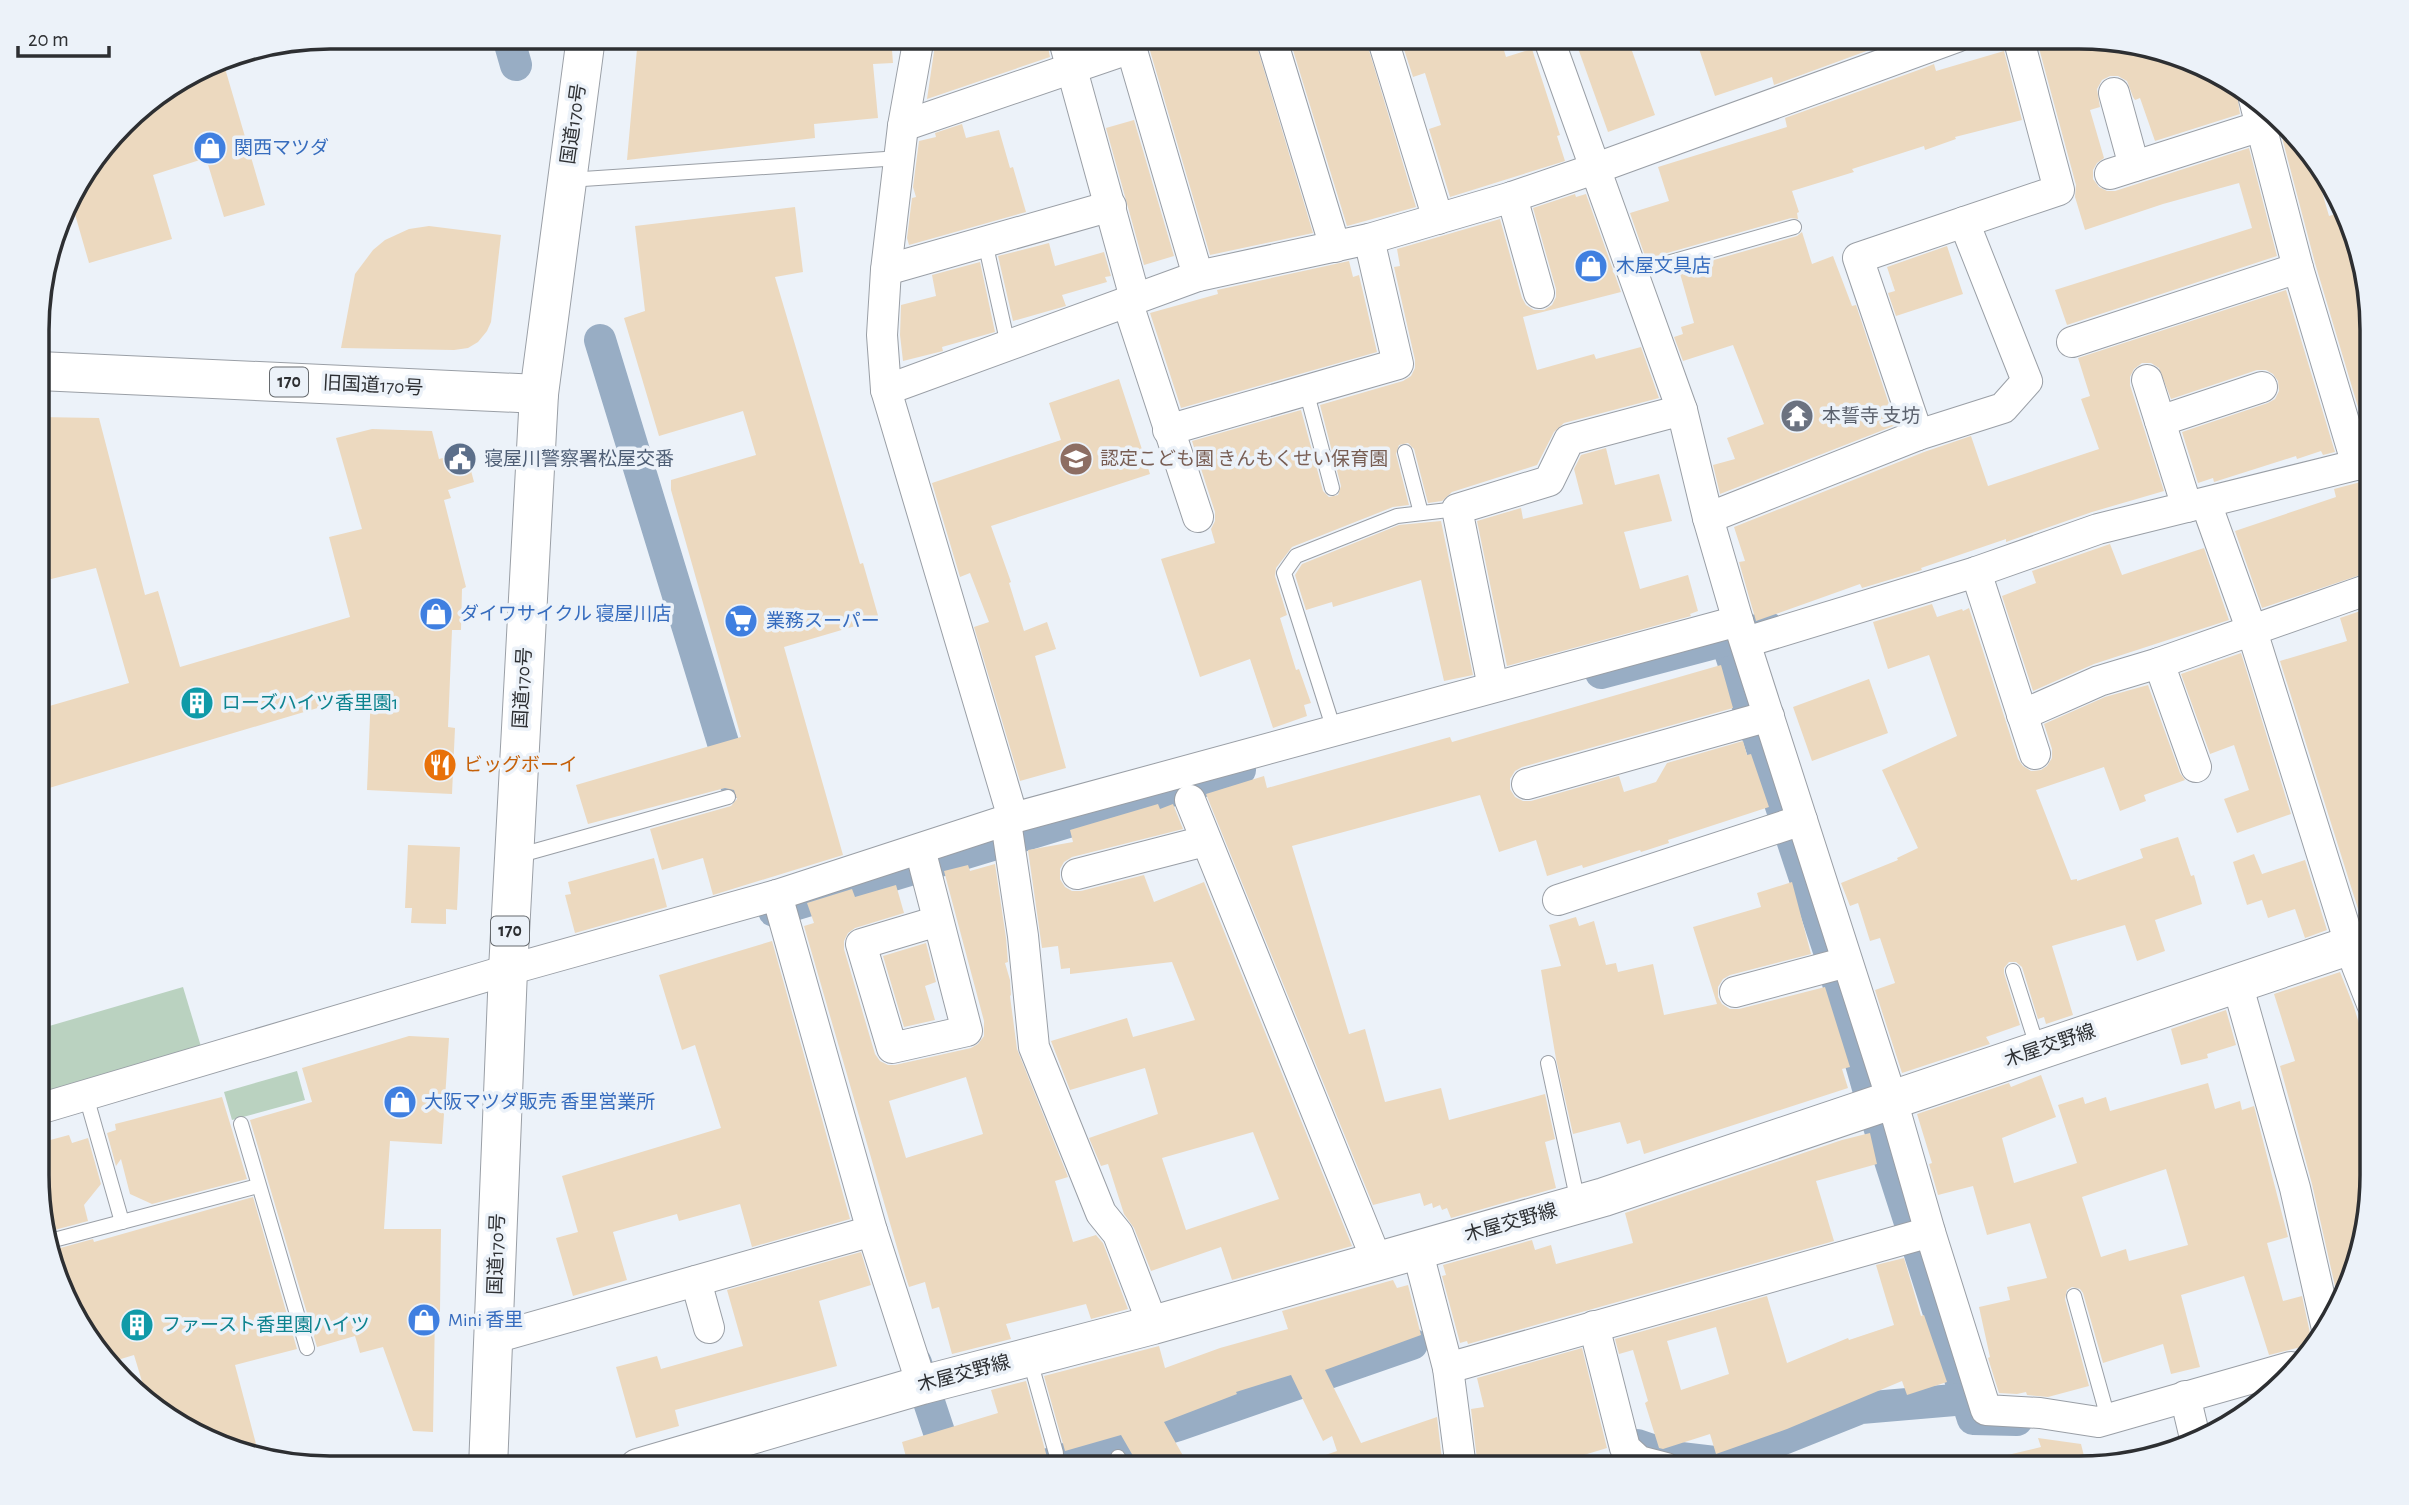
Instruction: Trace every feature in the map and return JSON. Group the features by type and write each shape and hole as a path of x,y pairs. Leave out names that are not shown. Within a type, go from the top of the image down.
{"main road":[{"name":"国道170号","path":"489,1456 508,970 539,394 584,49"},
{"name":"旧国道170号","path":"49,371 539,394"},
{"name":"木屋交野線","path":"679,1456 922,1385 1153,1325 1578,1204 2360,942"}],"street":[{"path":"917,49 903,125 886,270 882,335 886,390 1009,830 1034,1047 1101,1213 1118,1234 1153,1325"},
{"path":"1066,49 1111,206 1131,300 1168,430 1198,517"},
{"path":"903,125 1072,69 1115,49"},
{"path":"1132,49 1199,276"},
{"path":"1275,49 1335,247"},
{"path":"1386,49 1438,219"},
{"path":"1552,49 1682,410 1708,518 1742,633 1758,719 1876,1105 1930,1232 1986,1410 2040,1413 2098,1422 2282,1370"},
{"path":"886,390 1199,276 1369,239 1512,197 1924,49"},
{"path":"1918,435 1858,258 2059,190 2021,49"},
{"path":"2114,93 2122,170 2256,112"},
{"path":"49,1106 508,970 777,895 923,861 1009,830 1334,730 1493,687 1742,633 1976,572 2190,500 2358,456 2298,268 2257,113"},
{"path":"1512,197 1539,293"},
{"path":"886,270 1111,206"},
{"path":"1708,518 1918,435 2003,408 2027,381 1964,222"},
{"path":"1168,430 1398,364 1369,239"},
{"path":"2072,342 2298,268"},
{"path":"2147,380 2190,500 2252,631 2360,939"},
{"path":"2160,421 2262,387"},
{"path":"1493,687 1457,509 1549,481 1569,440 1682,410"},
{"path":"1976,572 2035,754"},
{"path":"2022,715 2099,681 2159,663 2360,592"},
{"path":"2159,663 2196,767"},
{"path":"1527,784 1758,719"},
{"path":"1189,800 1377,1261"},
{"path":"1558,900 1791,824"},
{"path":"1077,874 1206,841"},
{"path":"923,861 967,1031 892,1048 861,944 938,921"},
{"path":"777,895 872,1231 922,1385"},
{"path":"1735,992 1835,965"},
{"path":"2237,983 2295,1188 2323,1313"},
{"path":"494,1338 872,1231"},
{"path":"1448,1368 1930,1232"},
{"path":"1417,1250 1448,1368 1459,1456"},
{"path":"696,1280 709,1328"},
{"path":"1594,1326 1625,1448 1634,1456"},
{"path":"2185,1396 2193,1431"}],"lane":[{"path":"567,180 900,158"},
{"path":"1632,273 1794,227"},
{"path":"985,242 1008,345"},
{"path":"1306,390 1332,488"},
{"path":"1405,452 1421,513"},
{"path":"1334,730 1284,573 1296,556 1397,516 1457,509"},
{"path":"514,856 728,797"},
{"path":"2013,971 2038,1050"},
{"path":"1548,1063 1578,1204"},
{"path":"86,1096 122,1222"},
{"path":"241,1124 307,1348"},
{"path":"57,1239 258,1186"},
{"path":"2074,1296 2108,1418"},
{"path":"1029,1357 1056,1453"}],"green space":[{"path":"183,987 206,1063 49,1107 49,1026"},
{"path":"297,1071 305,1100 232,1120 224,1092"}],"building":[{"path":"637,49 892,49 893,63 873,64 878,118 814,124 815,138 627,160"},
{"path":"934,49 1048,49 1050,57 927,99"},
{"path":"1150,49 1258,49 1313,233 1210,255"},
{"path":"1293,49 1369,49 1416,207 1347,226"},
{"path":"1404,49 1504,49 1506,57 1532,49 1560,135 1557,136 1565,161 1450,197 1429,129 1441,125 1425,73 1413,77"},
{"path":"1578,49 1631,49 1655,115 1608,132"},
{"path":"1699,49 1872,49 1774,85 1772,77 1715,96"},
{"path":"2039,49 2115,51 2186,70 2237,98 2240,114 2155,141 2140,98 2135,100 2127,81 2118,76 2110,76 2102,80 2097,89 2100,107 2090,110 2104,158 2093,170 2093,179 2099,187 2115,191 2249,148 2277,256 2067,325 2055,290 2252,228 2239,183 2085,230 2075,197 2076,185"},
{"path":"2004,51 2022,120 1955,137 1956,139 1925,150 1924,146 1792,191 1799,212 1798,219 1791,218 1646,259 1630,213 1669,201 1658,167 1787,127 1785,118 1934,64 1936,71"},
{"path":"225,69 265,205 224,217 206,158 153,175 172,239 89,263 75,213 96,174 131,131 159,107 174,96"},
{"path":"1134,120 1174,256 1144,265 1106,128"},
{"path":"962,124 966,138 999,130 1026,212 909,245 907,238 912,198 916,197 913,187 919,141 936,137 935,133"},
{"path":"2281,135 2313,174 2321,188 2329,216 2335,214 2345,240 2358,294 2360,414 2315,263"},
{"path":"1575,194 1576,197 1586,194 1621,292 1523,317 1537,370 1594,354 1596,359 1641,347 1659,398 1564,423 1554,432 1537,465 1452,492 1442,501 1428,503 1414,449 1408,443 1399,445 1396,454 1409,505 1393,507 1292,547 1276,568 1275,576 1287,615 1280,618 1296,670 1299,669 1311,703 1304,705 1307,716 1273,728 1250,659 1200,677 1161,559 1215,543 1211,529 1215,512 1192,441 1301,410 1323,491 1329,497 1338,495 1341,486 1320,405 1403,381 1411,376 1415,368 1394,267 1400,266 1397,249 1500,219 1522,298 1526,305 1534,310 1544,310 1552,305 1556,289 1533,208"},
{"path":"795,207 803,272 775,277 860,564 863,563 879,619 784,647 843,855 713,895 703,858 662,870 650,829 731,806 737,799 734,790 725,788 588,824 576,785 741,737 671,490 671,480 756,455 743,411 659,436 624,318 645,311 635,226"},
{"path":"429,226 501,235 491,322 487,331 478,342 468,348 454,350 341,348 355,274 373,250 385,240 409,229"},
{"path":"1802,232 1812,264 1833,256 1852,306 1856,305 1896,425 1720,494 1713,465 1735,459 1727,438 1764,424 1733,345 1683,361 1674,337 1683,334 1681,327 1694,323 1679,270 1797,236"},
{"path":"1049,243 1055,266 1104,252 1111,276 1105,277 1107,282 1062,295 1066,306 1013,321 998,256"},
{"path":"1947,246 1963,294 1896,316 1888,293 1895,291 1887,267"},
{"path":"1349,261 1353,277 1359,275 1377,352 1181,408 1150,313 1218,294 1217,290"},
{"path":"980,262 995,332 942,347 943,351 903,361 901,305 936,296 932,275"},
{"path":"2286,290 2335,452 2323,455 2321,451 2297,459 2296,456 2214,482 2213,478 2198,483 2182,432 2268,403 2275,399 2279,391 2278,381 2266,370 2257,370 2171,399 2159,368 2151,363 2142,363 2134,369 2130,385 2164,491 2092,512 2006,542 2006,539 1921,568 1922,570 1862,588 1860,584 1756,621 1739,562 1745,561 1734,527 1971,436 1988,486 2099,449 2081,399 2090,396 2078,358"},
{"path":"1119,379 1150,474 991,526 1011,582 1009,583 1024,631 1047,622 1056,649 1035,656 1066,768 1020,781 974,627 989,622 970,573 960,577 932,483 1061,440 1049,403"},
{"path":"49,417 99,418 145,595 158,591 180,667 350,617 329,537 362,529 336,438 372,429 432,431 439,459 466,452 474,482 448,490 451,498 444,500 466,587 462,589 461,630 452,630 448,727 455,728 452,794 367,790 371,692 49,788 49,706 129,683 96,568 49,580"},
{"path":"1606,448 1615,485 1659,474 1672,521 1624,532 1640,589 1688,575 1698,611 1690,614 1691,616 1507,666 1477,521 1521,508 1523,519 1583,504 1574,469 1581,455"},
{"path":"2360,482 2360,575 2262,608 2235,531 2336,497 2334,489"},
{"path":"1441,521 1473,675 1444,681 1421,580 1333,607 1332,602 1306,610 1295,575 1302,564 1399,525"},
{"path":"2110,544 2122,575 2204,548 2229,620 2094,664 2033,691 2002,596 2036,583 2032,571"},
{"path":"1932,604 1937,617 1969,608 2018,759 2031,771 2041,770 2052,758 2044,724 2105,697 2148,685 2180,773 2185,780 2144,795 2146,801 2120,811 2104,767 2036,790 2071,880 2077,881 2143,858 2140,849 2178,837 2191,876 2194,875 2202,904 2155,920 2165,951 2137,961 2125,925 2052,946 2073,1015 2046,1024 2044,1017 2038,1019 2022,967 2016,962 2009,962 2004,973 2020,1025 1986,1037 1990,1044 1902,1073 1875,990 1895,983 1880,938 1870,941 1858,903 1850,906 1841,883 1898,860 1897,858 1918,848 1882,770 1957,736 1929,655 1888,669 1873,622"},
{"path":"2360,611 2359,912 2280,661 2347,641 2340,618"},
{"path":"2241,653 2291,814 2237,833 2224,799 2249,790 2234,745 2210,754 2181,674"},
{"path":"1721,665 1733,708 1522,767 1515,771 1510,779 1510,789 1515,797 1531,801 1619,776 1624,792 1656,782 1667,763 1743,741 1747,755 1751,754 1769,807 1668,840 1669,843 1641,852 1640,850 1547,876 1536,840 1499,852 1480,795 1292,846 1349,1034 1365,1029 1385,1102 1441,1088 1449,1120 1545,1094 1555,1139 1545,1142 1556,1188 1451,1218 1447,1208 1442,1210 1440,1205 1433,1208 1432,1203 1424,1206 1420,1193 1373,1205 1206,794 1264,776 1267,788 1450,737 1452,742"},
{"path":"1869,679 1888,733 1812,761 1793,707"},
{"path":"1158,804 1160,809 1173,804 1183,829 1072,857 1064,862 1060,869 1060,879 1065,887 1072,891 1081,891 1144,875 1154,902 1204,882 1352,1246 1232,1280 1221,1247 1151,1271 1134,1228 1124,1214 1108,1164 1101,1166 1089,1138 1158,1114 1145,1068 1070,1090 1051,1041 1127,1018 1133,1037 1195,1020 1172,962 1070,974 1070,968 1061,969 1058,946 1042,948 1028,850 1073,842 1070,830","holes":["1253,1132 1279,1199 1186,1230 1162,1158"]},
{"path":"408,845 460,847 457,910 446,909 446,924 411,923 412,908 405,908"},
{"path":"2254,854 2262,874 2305,860 2327,930 2305,938 2295,909 2268,918 2262,900 2247,905 2233,862"},
{"path":"654,858 667,907 575,933 565,895 571,894 568,882"},
{"path":"995,864 1006,938 1008,962 1005,963 1010,980 1017,1049 1068,1177 1055,1181 1073,1242 1096,1235 1103,1243 1128,1309 1091,1319 1086,1304 1006,1324 1011,1339 952,1354 939,1307 932,1309 925,1282 909,1287 804,926 814,923 807,903 852,889 855,897 896,885 904,913 855,928 848,933 844,941 844,949 875,1054 880,1061 895,1065 971,1048 984,1036 984,1021 944,871 968,865 970,871","holes":["966,1077 983,1134 906,1158 889,1101"]},
{"path":"1792,882 1811,954 1730,975 1723,979 1718,987 1718,997 1722,1004 1730,1009 1739,1009 1825,987 1850,1067 1842,1069 1848,1088 1644,1154 1640,1140 1627,1144 1620,1122 1573,1134 1556,1059 1541,970 1561,966 1549,925 1576,917 1579,926 1594,921 1606,965 1616,963 1618,972 1653,964 1664,1015 1717,1004 1693,927 1761,907 1757,893"},
{"path":"772,941 850,1219 752,1247 740,1204 679,1221 677,1214 613,1232 627,1280 573,1296 556,1238 578,1232 562,1176 721,1128 695,1045 682,1050 659,975"},
{"path":"926,943 936,982 925,986 935,1020 904,1027 883,956"},
{"path":"2340,972 2360,1027 2358,1211 2345,1265 2336,1289 2312,1184 2280,1066 2295,1061 2274,994"},
{"path":"2226,1010 2236,1045 2207,1054 2208,1058 2181,1065 2171,1029"},
{"path":"409,1036 449,1038 442,1144 390,1141 384,1229 441,1229 440,1312 435,1312 433,1432 413,1431 383,1347 360,1353 355,1336 317,1347 250,1120 312,1102 302,1068"},
{"path":"2041,1075 2056,1117 2002,1138 2014,1183 2077,1163 2058,1105 2083,1097 2085,1104 2106,1097 2110,1111 2208,1083 2215,1109 2240,1101 2242,1110 2254,1106 2288,1237 2267,1243 2283,1301 2302,1296 2311,1334 2301,1347 2269,1355 2244,1276 2181,1295 2200,1367 2171,1374 2163,1344 2103,1363 2083,1293 2072,1287 2067,1290 2065,1299 2089,1386 2048,1397 2027,1395 2026,1392 1999,1393 1988,1358 1990,1357 1979,1307 2010,1300 2007,1287 2047,1278 2030,1223 1987,1235 1973,1186 1938,1195 1929,1164 1932,1163 1917,1114 2009,1083 2011,1087","holes":["2166,1169 2188,1245 2129,1261 2126,1249 2101,1257 2082,1197"]},
{"path":"222,1097 247,1179 152,1204 130,1194 121,1159 116,1166 107,1133 116,1130 115,1124"},
{"path":"1870,1133 1877,1164 1816,1181 1834,1241 1468,1344 1467,1341 1460,1343 1442,1276 1446,1275 1443,1265 1532,1240 1535,1250 1551,1245 1556,1264 1633,1243 1625,1213"},
{"path":"69,1135 72,1143 88,1138 101,1184 84,1205 88,1221 54,1230 51,1211 49,1140"},
{"path":"253,1197 297,1349 235,1365 256,1446 223,1435 174,1409 143,1384 134,1355 119,1360 107,1346 78,1299 59,1248 93,1239 94,1242"},
{"path":"861,1252 871,1285 819,1301 837,1366 675,1410 679,1426 636,1438 616,1367 657,1356 661,1369 743,1346 727,1290"},
{"path":"1904,1258 1921,1316 1924,1315 1947,1382 1907,1395 1902,1381 1787,1429 1716,1454 1710,1434 1659,1448 1633,1350 1619,1354 1615,1339 1767,1296 1787,1363 1848,1338 1849,1340 1894,1325 1876,1265","holes":["1716,1327 1729,1374 1681,1390 1667,1341"]},
{"path":"1393,1280 1397,1288 1408,1285 1421,1335 1325,1370 1361,1443 1437,1417 1442,1456 1323,1456 1337,1451 1332,1436 1323,1441 1291,1375 1236,1392 1237,1394 1164,1422 1183,1456 1133,1456 1121,1435 1065,1451 1044,1376 1159,1346 1165,1368 1220,1348 1288,1329 1282,1311"},
{"path":"1582,1348 1607,1448 1581,1456 1477,1456 1471,1409 1484,1407 1477,1378"},
{"path":"1026,1381 1047,1456 906,1456 902,1442 998,1413 991,1390"},
{"path":"2038,1438 2081,1444 2084,1456 2003,1456 2041,1447"}],"waterway":[{"path":"511,49 516,65"},
{"path":"600,340 735,782"},
{"path":"1601,673 1767,627"},
{"path":"1726,640 1829,951 1877,1120 1973,1419 2017,1420"},
{"path":"774,911 1240,770"},
{"path":"1075,1456 1179,1425 1412,1344"},
{"path":"916,1363 947,1456"},
{"path":"1741,1456 1861,1408 1966,1399"},
{"path":"1637,1445 1669,1456"}],"place":[{"name":"関西マツダ","path":"210,148"},
{"name":"木屋文具店","path":"1591,266"},
{"name":"本誓寺 支坊","path":"1797,416"},
{"name":"寝屋川警察署松屋交番","path":"460,459"},
{"name":"認定こども園 きんもくせい保育園","path":"1076,459"},
{"name":"ダイワサイクル 寝屋川店","path":"436,614"},
{"name":"業務スーパー","path":"741,621"},
{"name":"ローズハイツ香里園1","path":"197,703"},
{"name":"ビッグボーイ","path":"440,765"},
{"name":"大阪マツダ販売 香里営業所","path":"400,1102"},
{"name":"Mini 香里","path":"424,1320"},
{"name":"ファースト香里園ハイツ","path":"137,1325"}]}
